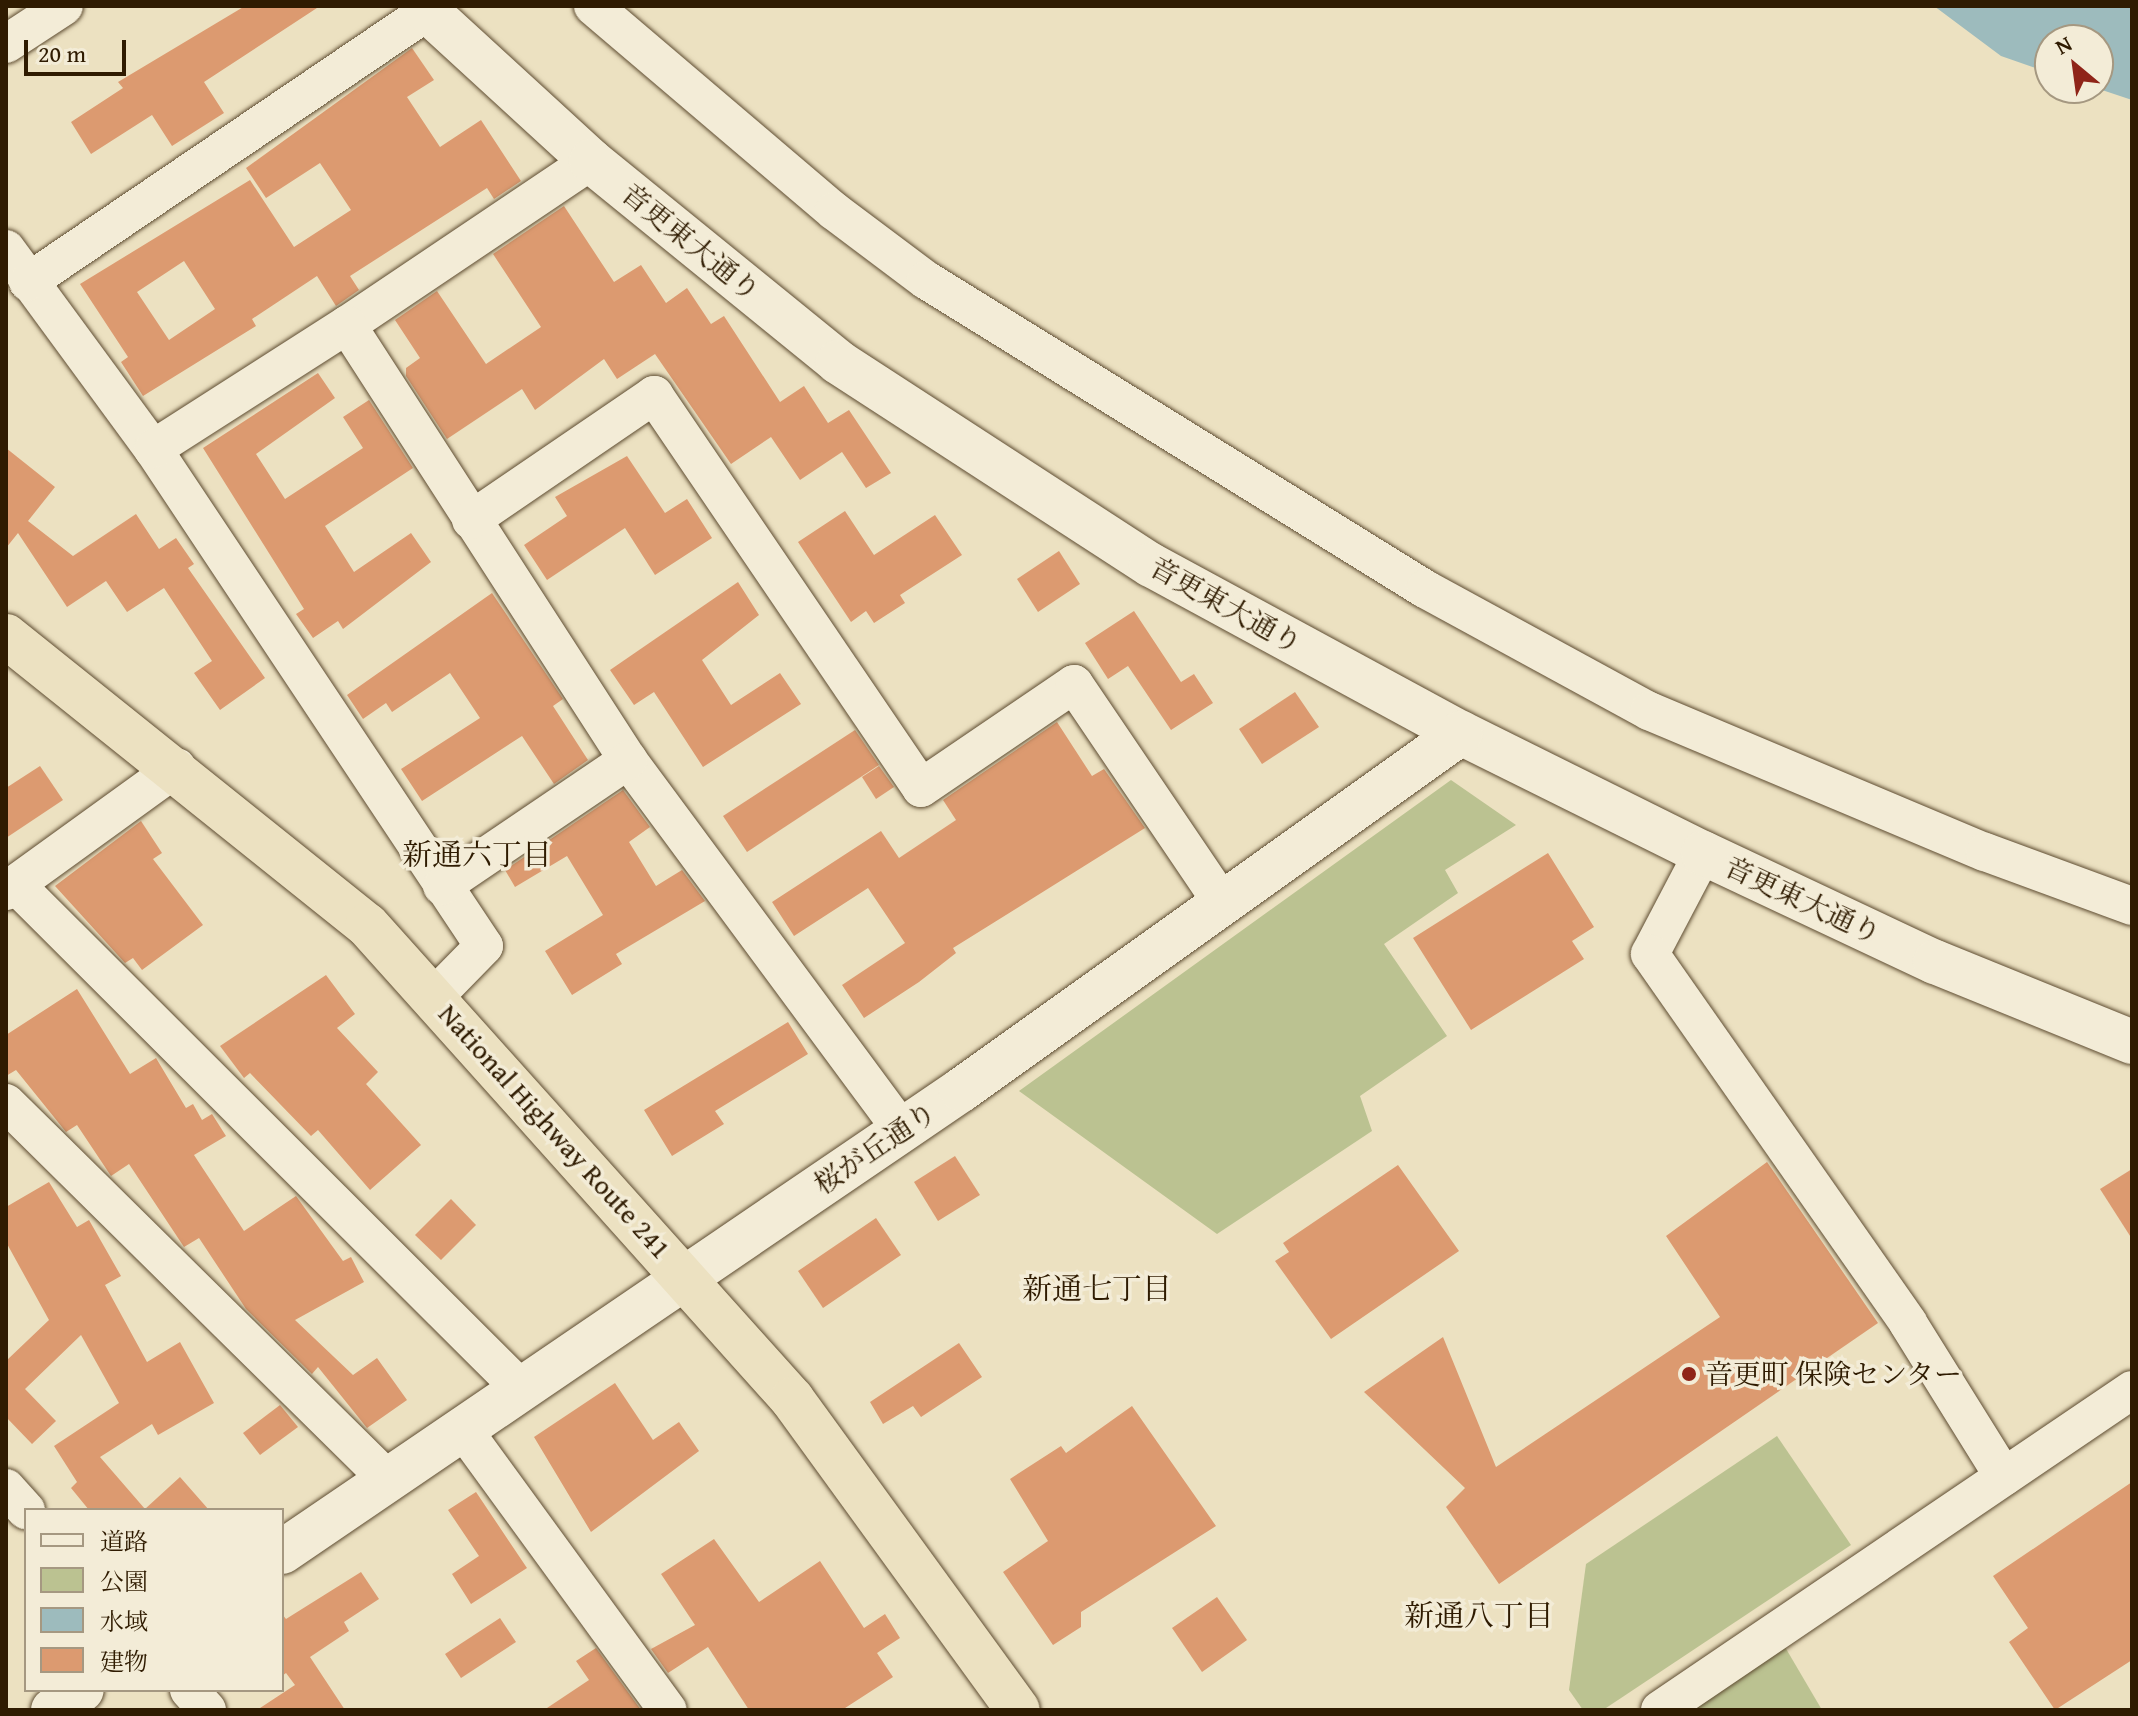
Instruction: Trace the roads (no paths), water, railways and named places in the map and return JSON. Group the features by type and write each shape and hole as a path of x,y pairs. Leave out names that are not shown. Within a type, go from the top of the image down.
{"highway":[{"name":"National Highway Route 241","path":"6,636 177,767 367,925 686,1274 792,1399 1018,1710"}],"street":[{"path":"6,44 64,6"},
{"path":"593,6 834,211 926,280 1425,589 1649,711 1985,852 2132,906"},
{"path":"28,282 425,8"},
{"name":"音更東大通り","path":"425,8 591,161 838,362 1151,565 1461,733 1703,853 1935,962 2132,1042"},
{"path":"153,449 347,325 591,161"},
{"path":"6,249 153,449 484,946 433,998"},
{"path":"347,325 628,760 901,1129"},
{"path":"471,520 654,395 921,788 1074,684 1223,904"},
{"name":"桜が丘通り","path":"284,1551 901,1129 1461,733"},
{"path":"442,886 628,760"},
{"path":"177,767 10,888 520,1388"},
{"path":"1703,853 1650,954 1908,1323 2004,1477"},
{"path":"6,1103 387,1479"},
{"path":"1660,1710 2132,1390"},
{"path":"462,1428 668,1710"},
{"path":"6,1488 24,1508"},
{"path":"53,1710 79,1692"},
{"path":"191,1692 207,1710"}],"water":[{"path":"1934,6 2132,6 2132,100 2114,94 2114,24 2034,24 2034,67 2001,56"}],"place":[{"name":"音更町 保険センター","path":"1689,1374"}],"district":[{"name":"新通六丁目","path":"477,854"},
{"name":"新通七丁目","path":"1097,1288"},
{"name":"新通八丁目","path":"1479,1615"}]}
